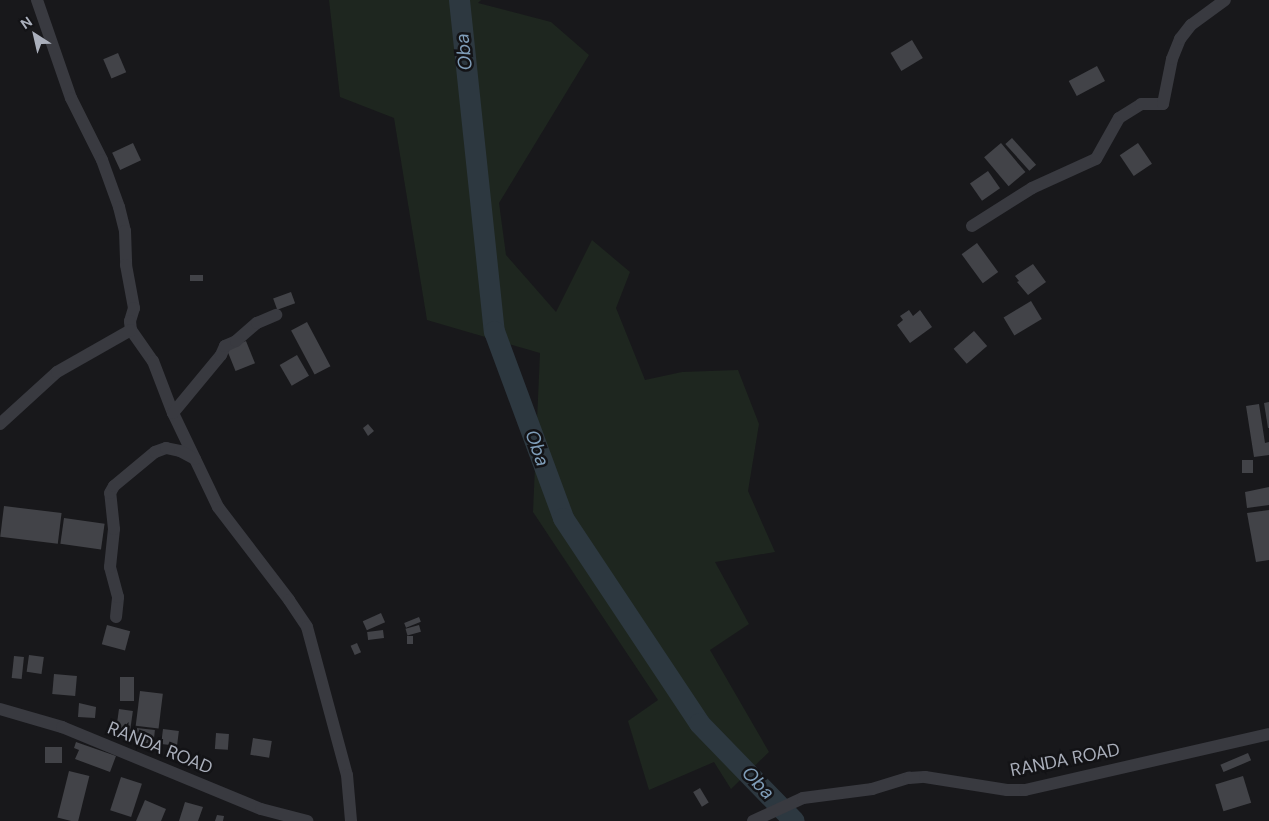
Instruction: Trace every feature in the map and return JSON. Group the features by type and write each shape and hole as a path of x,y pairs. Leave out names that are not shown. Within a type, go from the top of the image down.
{"street":[{"path":"36,0 71,98 102,160 119,207 125,231 126,265 134,308 130,321 130,330 152,360 173,413 218,507 289,600 307,627 347,775 351,821"},
{"path":"972,226 1032,188 1066,170 1096,159 1119,118 1141,104 1163,104 1172,59 1180,39 1191,25 1225,0"},
{"path":"173,413 221,355 226,346 236,341 257,324 276,315"},
{"path":"0,424 57,372 130,330"},
{"path":"116,617 118,597 110,576 114,529 110,493 114,486 155,452 166,448 180,451 195,460"},
{"name":"RANDA ROAD","path":"0,709 62,727 261,809 306,821"},
{"name":"RANDA ROAD","path":"753,821 803,798 872,788 909,778 925,777 1007,790 1025,790 1269,734"}],"shaded area":[{"path":"329,0 481,0 478,3 551,22 589,55 499,203 506,255 556,312 592,240 630,272 616,308 645,380 682,372 738,370 759,424 748,491 775,552 715,562 749,624 710,650 769,752 731,789 714,762 649,790 628,721 658,700 533,512 540,353 427,320 394,118 340,97"}],"building":[{"path":"912,40 923,58 901,71 891,53"},
{"path":"118,53 126,72 111,79 103,59"},
{"path":"1097,66 1105,81 1077,96 1069,81"},
{"path":"1012,138 1036,165 1029,171 1005,144"},
{"path":"133,143 141,160 120,170 112,153"},
{"path":"1001,143 1025,172 1009,186 984,157"},
{"path":"1138,143 1152,164 1134,176 1120,155"},
{"path":"988,171 1000,188 982,201 970,184"},
{"path":"977,243 998,272 983,283 962,254"},
{"path":"1033,264 1046,282 1028,295 1017,282 1019,281 1015,276"},
{"path":"190,275 203,275 203,281 190,281"},
{"path":"291,292 295,303 277,310 273,298"},
{"path":"1031,301 1042,319 1014,335 1004,317"},
{"path":"909,310 913,316 920,310 932,327 910,343 897,325 903,320 900,316"},
{"path":"307,322 330,366 315,375 291,330"},
{"path":"974,331 987,346 967,364 954,349"},
{"path":"246,341 255,363 236,371 227,349"},
{"path":"297,355 309,376 292,386 280,365"},
{"path":"1269,402 1269,428 1268,428 1264,403"},
{"path":"1259,404 1265,443 1269,442 1269,455 1254,457 1246,406"},
{"path":"368,424 374,431 368,436 363,428"},
{"path":"1242,460 1253,460 1253,473 1242,473"},
{"path":"1269,487 1269,505 1247,508 1245,492"},
{"path":"4,506 62,513 58,544 0,537"},
{"path":"1269,510 1269,560 1256,562 1247,513"},
{"path":"64,518 105,524 101,549 60,544"},
{"path":"381,613 385,622 367,630 363,621"},
{"path":"419,617 421,622 406,628 404,623"},
{"path":"107,625 130,631 125,651 102,644"},
{"path":"419,625 421,632 407,636 406,629"},
{"path":"383,630 384,638 368,640 367,632"},
{"path":"407,636 413,636 413,644 407,644"},
{"path":"357,643 361,652 355,655 351,646"},
{"path":"29,655 44,657 41,674 27,672"},
{"path":"14,656 24,657 22,679 12,678"},
{"path":"54,674 77,676 75,696 52,694"},
{"path":"120,677 134,677 134,701 120,701"},
{"path":"140,691 163,694 159,729 136,726"},
{"path":"79,703 96,707 95,718 78,717"},
{"path":"119,709 133,711 130,735 116,733"},
{"path":"137,728 155,730 153,744 136,742"},
{"path":"163,729 179,731 177,746 161,744"},
{"path":"216,733 229,734 228,750 215,749"},
{"path":"253,738 272,741 269,758 250,755"},
{"path":"76,742 116,756 110,772 75,759 79,750 74,748"},
{"path":"45,747 62,747 62,763 45,763"},
{"path":"1248,753 1251,760 1224,772 1220,765"},
{"path":"69,771 89,776 78,821 57,818"},
{"path":"1243,776 1251,803 1223,811 1215,784"},
{"path":"121,777 142,784 131,817 110,810"},
{"path":"700,788 709,803 702,807 693,792"},
{"path":"145,800 166,809 161,821 136,821"},
{"path":"185,802 203,807 198,821 179,821"},
{"path":"217,815 224,816 223,821 215,821"}],"waterway":[{"name":"Oba","path":"459,0 494,331 563,518 699,723 794,821"}]}
